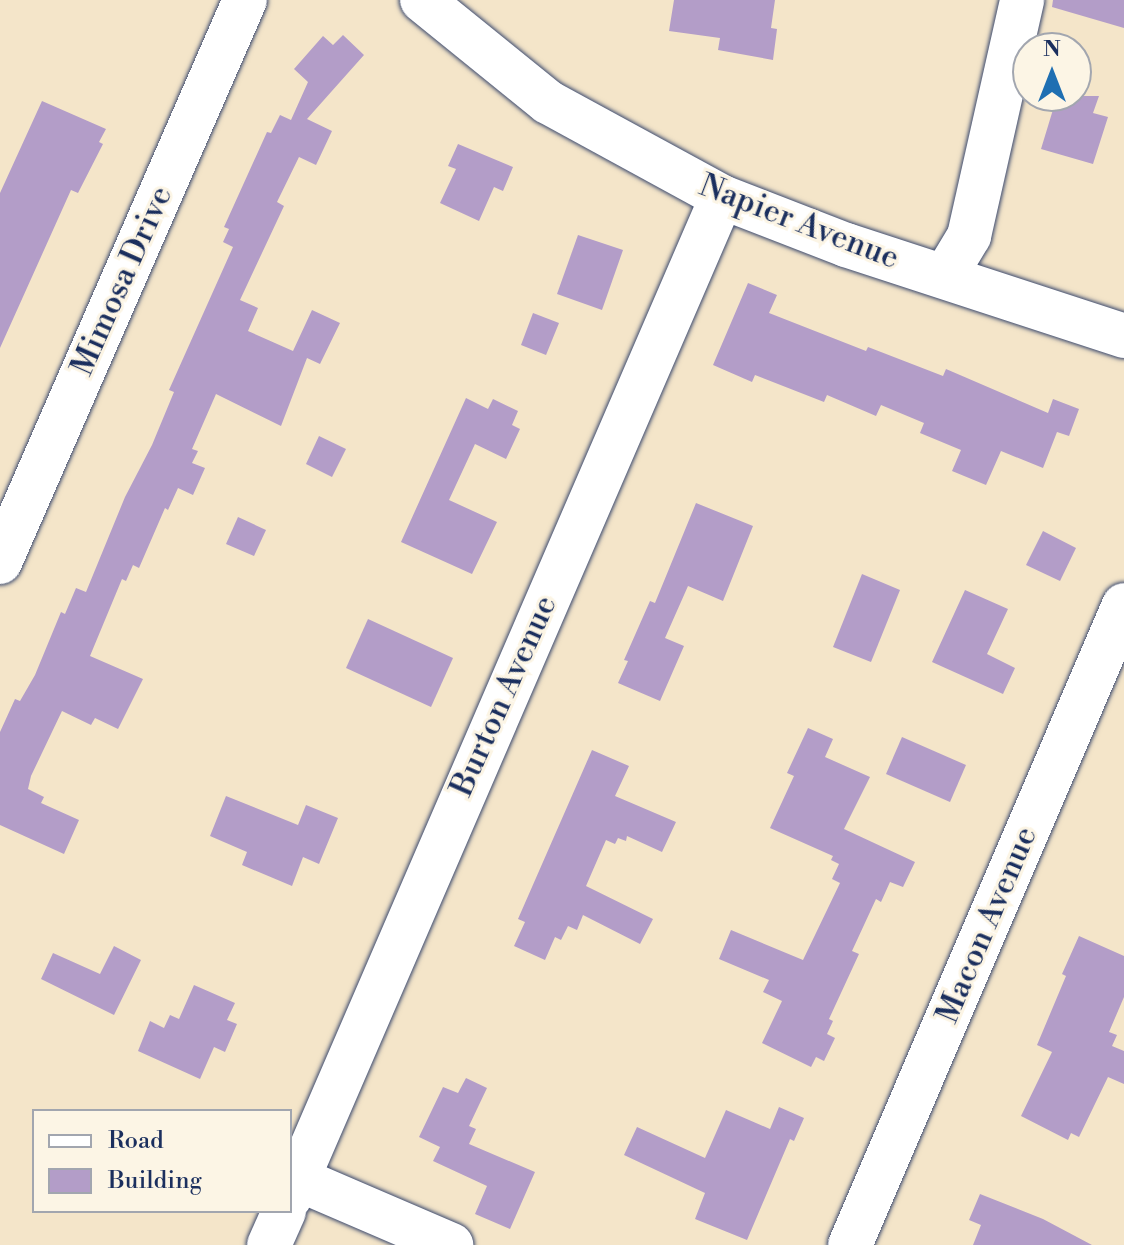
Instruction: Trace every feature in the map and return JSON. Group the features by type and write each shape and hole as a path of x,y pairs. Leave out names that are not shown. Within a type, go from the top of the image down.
{"street":[{"name":"Mimosa Drive","path":"0,562 245,0"},
{"name":"Napier Avenue","path":"422,0 548,102 722,197 846,245 1124,336"},
{"path":"945,276 969,236 1022,0"},
{"name":"Burton Avenue","path":"292,1194 722,197"},
{"name":"Macon Avenue","path":"850,1245 1124,605"},
{"path":"292,1196 451,1245"},
{"name":"Burton Avenue","path":"269,1245 283,1213"}],"building":[{"path":"674,0 775,0 771,28 777,29 773,60 718,50 720,38 669,31"},
{"path":"1053,0 1124,0 1124,28 1052,7"},
{"path":"343,35 364,55 307,119 332,131 316,165 299,157 277,202 284,206 240,300 258,308 248,331 293,351 312,310 340,323 320,364 307,358 281,426 216,394 192,449 198,451 192,463 205,468 193,495 178,488 168,510 165,508 139,568 133,565 126,581 122,579 90,656 143,679 118,729 95,718 91,725 62,711 31,776 28,789 44,797 41,803 79,820 64,854 0,825 0,732 15,699 20,701 35,675 61,612 65,614 76,588 86,592 125,497 152,445 174,392 169,390 233,247 223,242 229,229 224,227 267,132 271,133 280,115 291,120 308,82 294,69 323,36 333,45"},
{"path":"1092,96 1099,96 1093,113 1108,117 1093,164 1041,149 1052,112 1092,112"},
{"path":"42,101 106,129 99,142 103,144 78,193 71,190 0,348 0,193"},
{"path":"458,144 513,167 503,191 494,187 479,221 440,203 456,169 448,166"},
{"path":"578,235 623,250 602,310 557,294"},
{"path":"748,283 777,295 769,313 866,351 868,347 943,376 946,369 1048,413 1053,399 1079,409 1069,436 1057,432 1043,468 1001,451 986,485 952,471 961,450 920,433 924,423 881,405 876,416 827,395 824,402 755,375 752,382 713,365"},
{"path":"533,313 559,323 546,355 521,345"},
{"path":"466,398 488,409 493,399 518,411 512,425 520,429 506,459 475,444 449,500 497,522 472,574 401,542"},
{"path":"319,436 346,449 332,477 306,464"},
{"path":"696,503 753,526 723,601 688,586 665,638 684,646 660,701 618,683 628,661 624,660 650,601 655,603"},
{"path":"238,517 266,530 254,556 226,544"},
{"path":"1043,531 1076,548 1060,581 1026,565"},
{"path":"862,574 900,590 871,662 833,647"},
{"path":"965,590 1008,609 987,654 1015,668 1003,694 932,662"},
{"path":"368,619 453,658 431,707 346,668"},
{"path":"808,728 833,739 825,757 870,777 844,829 915,862 903,887 890,882 881,902 876,899 852,951 859,954 829,1019 833,1021 827,1034 835,1038 824,1061 816,1057 811,1067 762,1043 782,1001 763,992 769,980 719,959 731,930 803,960 840,883 832,879 839,864 831,860 833,856 770,828 794,776 787,773"},
{"path":"902,737 966,765 950,802 886,774"},
{"path":"592,750 629,766 615,796 676,822 662,852 627,836 626,841 618,838 615,844 606,840 586,886 653,919 640,944 583,915 577,930 568,926 561,940 555,937 545,960 514,946 525,922 518,919"},
{"path":"226,796 298,825 306,805 338,818 319,864 303,857 292,886 242,865 247,852 210,836"},
{"path":"1079,936 1124,956 1124,997 1109,1032 1117,1035 1112,1046 1124,1051 1124,1084 1108,1077 1079,1137 1071,1133 1068,1140 1021,1116 1052,1052 1037,1045"},
{"path":"114,946 141,960 114,1015 41,979 53,953 100,974"},
{"path":"194,985 235,1003 227,1020 237,1024 225,1052 214,1047 200,1079 138,1051 150,1021 164,1028 170,1015 179,1019"},
{"path":"466,1078 487,1088 469,1126 476,1129 469,1144 535,1172 510,1229 475,1214 487,1186 433,1161 440,1147 419,1137 443,1087 458,1093"},
{"path":"779,1107 804,1118 794,1141 790,1139 747,1240 695,1219 705,1193 624,1155 637,1127 705,1158 726,1110 770,1129"},
{"path":"980,1194 1043,1219 1092,1245 973,1245 981,1225 969,1220"}]}
